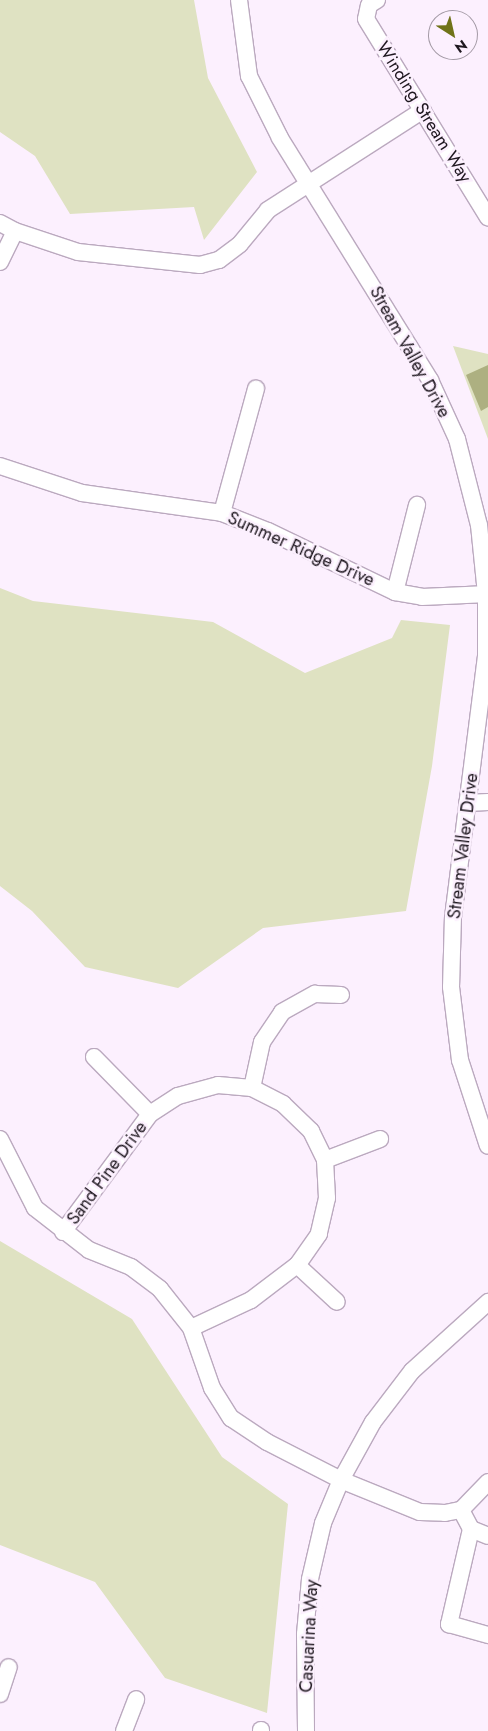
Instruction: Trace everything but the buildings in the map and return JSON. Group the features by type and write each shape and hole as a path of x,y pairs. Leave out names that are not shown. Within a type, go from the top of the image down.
{"street":[{"name":"Stream Valley Drive","path":"239,0 249,76 280,138 310,183 426,372 457,439 479,526 487,594 486,656 453,916 450,987 460,1060 488,1146"},
{"name":"Winding Stream Way","path":"372,2 366,19 487,213"},
{"path":"0,223 15,231 78,252 200,265 219,260 240,244 268,210 423,110"},
{"path":"0,262 15,231"},
{"path":"222,513 256,390"},
{"name":"Summer Ridge Drive","path":"0,466 82,493 222,513 395,592 422,597 487,594"},
{"path":"395,592 416,505"},
{"path":"468,803 488,802"},
{"path":"252,1088 262,1042 282,1012 315,994 340,996"},
{"path":"94,1057 150,1114"},
{"name":"Sand Pine Drive","path":"63,1232 150,1114 178,1096 218,1085 252,1088 284,1104 311,1131 325,1160 327,1198 319,1234 297,1265 251,1300 191,1328"},
{"path":"0,1139 35,1208 63,1232 89,1250 131,1267 160,1289 191,1328 212,1388 231,1418 267,1442 341,1480 420,1512 445,1513 461,1510 488,1482"},
{"path":"325,1160 380,1140"},
{"path":"297,1265 337,1302"},
{"name":"Casuarina Way","path":"306,1731 305,1634 310,1579 323,1523 341,1480 373,1422 412,1371 488,1302"},
{"path":"461,1510 471,1528 488,1536"},
{"path":"471,1528 449,1624 488,1635"},
{"path":"0,1694 10,1668"},
{"path":"124,1731 136,1699"}],"shaded area":[{"path":"0,0 194,0 208,78 257,172 204,240 194,207 70,214 35,156 0,132"},
{"path":"453,346 488,354 488,439"},
{"path":"488,365 488,407 481,411 466,375"},
{"path":"0,588 33,601 213,622 305,673 392,638 401,620 450,625 432,766 406,911 263,928 178,988 85,967 32,911 0,886"},
{"path":"0,1241 132,1319 222,1457 288,1504 267,1713 165,1678 95,1582 0,1545"}]}
